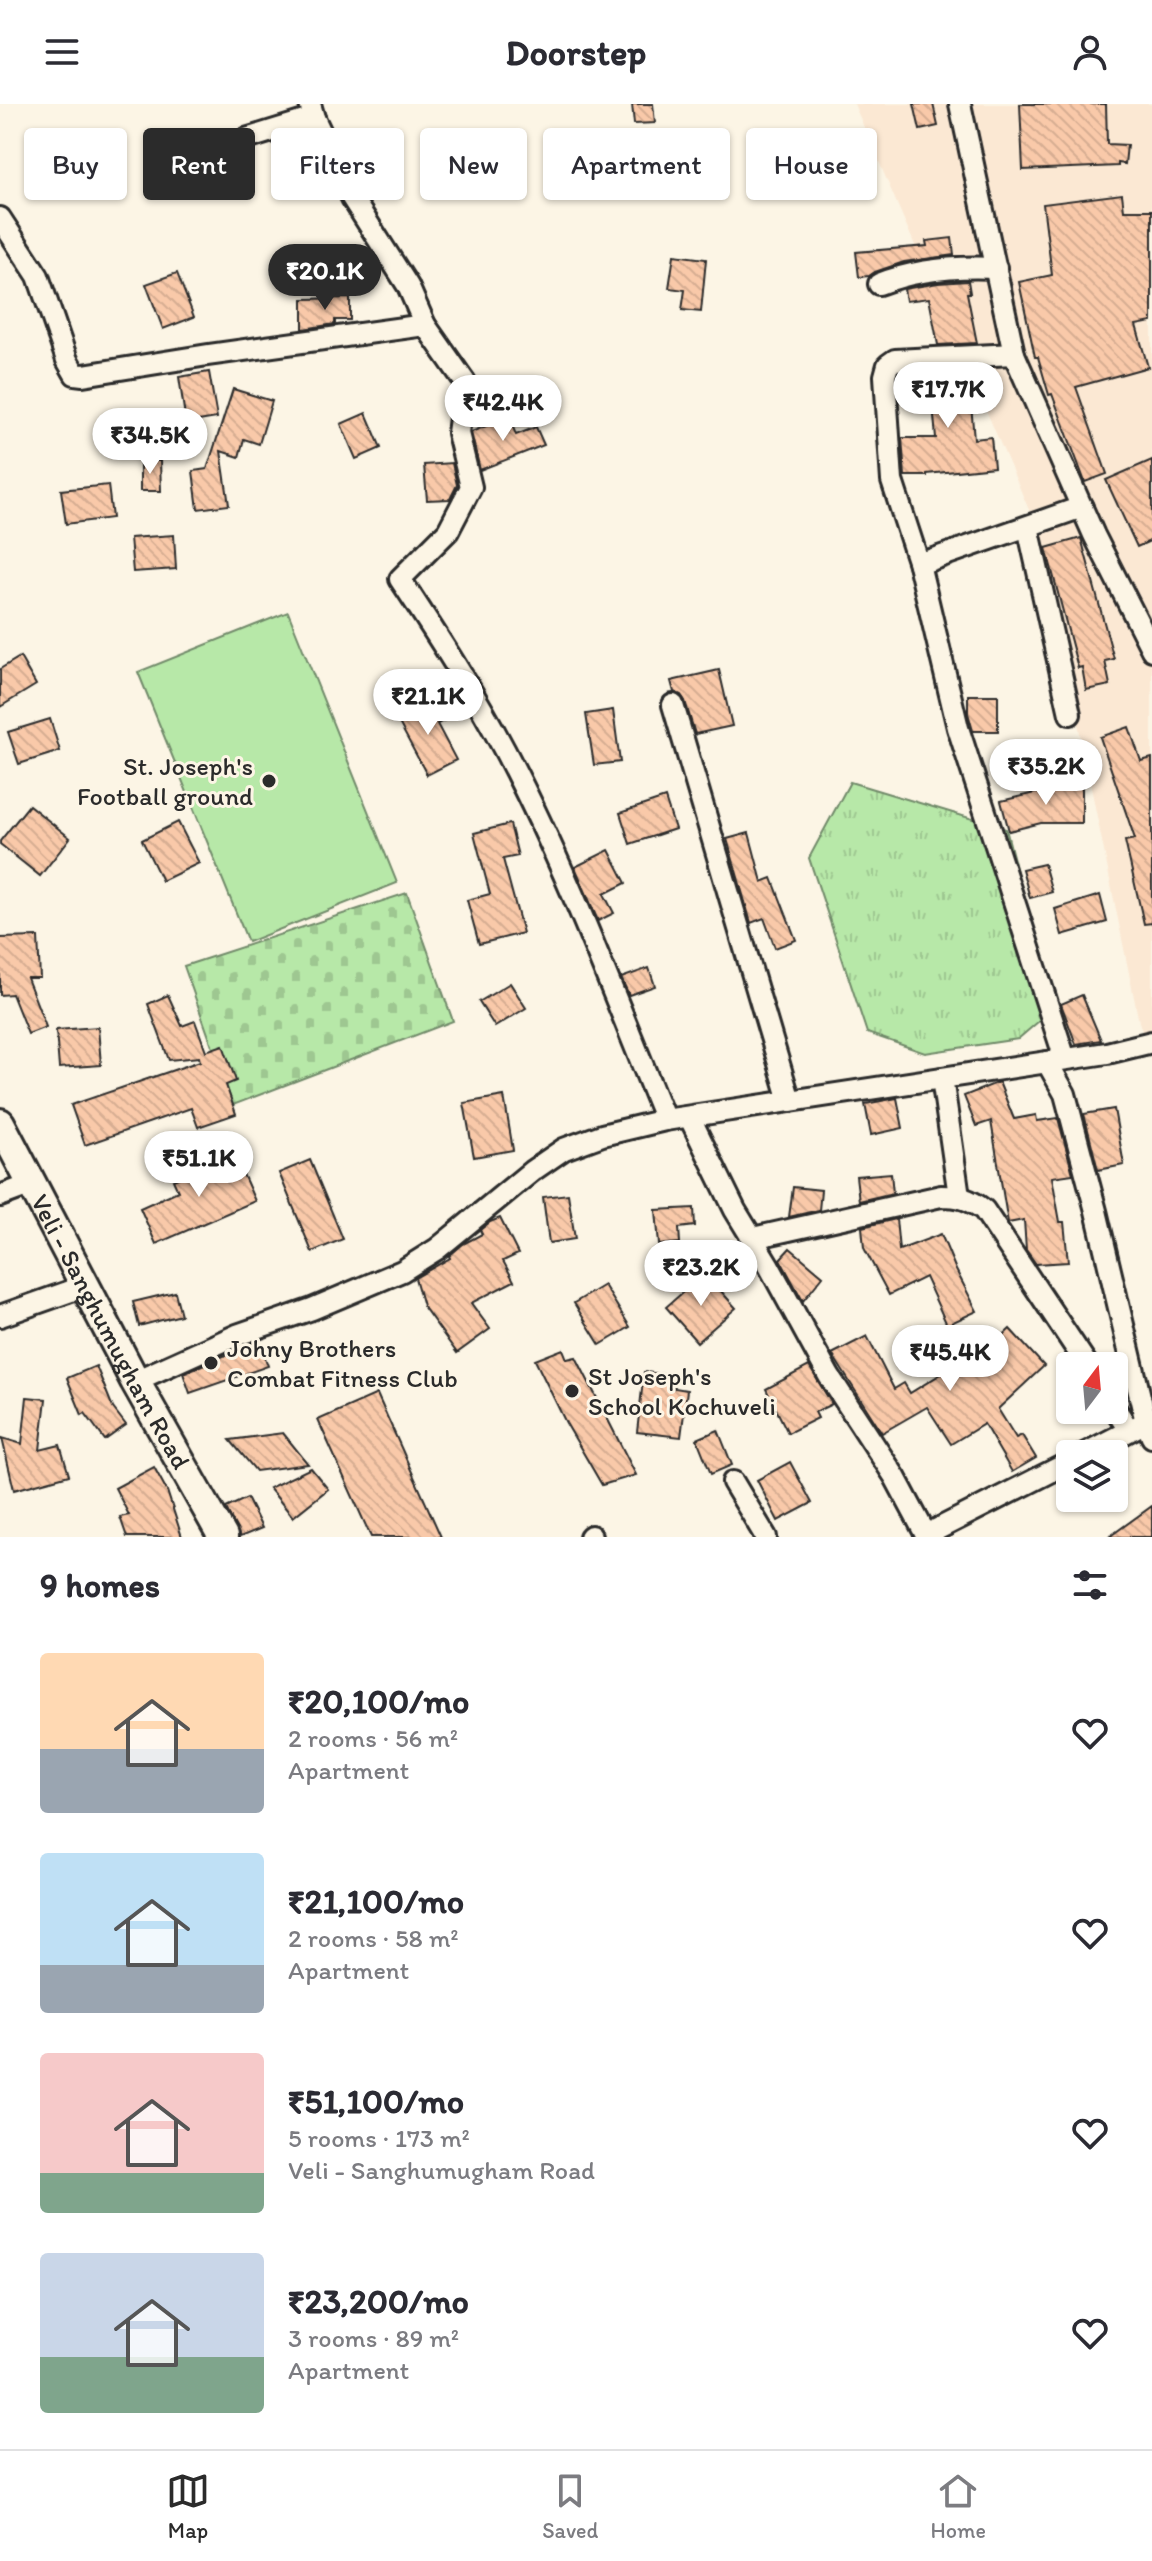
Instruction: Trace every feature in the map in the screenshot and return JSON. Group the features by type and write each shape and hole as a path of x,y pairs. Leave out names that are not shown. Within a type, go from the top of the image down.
{"main road":[{"name":"Veli - Sanghumugham Road","path":"0,1123 135,1381 223,1537"}],"street":[{"path":"960,104 1014,354 1082,507 1152,650"},
{"path":"255,135 312,111 352,198 408,286 425,325 465,382 458,433 471,487 448,531 400,579 447,649 505,751 554,853 665,1120"},
{"path":"0,218 38,276 67,360 75,374 425,325"},
{"path":"879,284 903,274 962,266 996,268"},
{"path":"1014,354 895,360 888,365 885,376 892,481 919,564 958,728 1056,1061 1096,1211 1142,1430 1118,1440"},
{"path":"919,564 1082,507"},
{"path":"1028,527 1070,714"},
{"path":"673,705 790,1101"},
{"path":"135,1381 237,1335 312,1309 402,1271 437,1249 532,1171 564,1149 602,1135 665,1120 1107,1053 1152,1042"},
{"path":"942,1078 959,1196"},
{"path":"690,1118 735,1210 829,1376 895,1477 924,1536 1056,1469"},
{"path":"0,1196 32,1184"},
{"path":"753,1238 941,1196 959,1196 984,1210 1079,1352"},
{"path":"0,1316 85,1286"},
{"path":"733,1482 766,1537"}],"shaded area":[{"path":"854,104 1152,104 1152,1063 1139,1022 1039,533 877,157 877,128 864,128"}],"green space":[{"name":"St. Joseph's Football ground","path":"288,612 397,883 248,942 138,672"},
{"path":"850,782 1006,829 1052,1010 1018,1039 925,1053 867,1033 809,858"},
{"path":"407,893 453,1021 233,1105 184,966"}],"building":[{"path":"632,104 653,104 655,123 634,124"},
{"path":"914,104 933,104 938,126 920,130"},
{"path":"1020,104 1106,104 1107,144 1127,145 1125,164 1023,170"},
{"path":"1122,194 1124,210 1152,210 1152,322 1136,325 1148,367 1076,387 1107,474 1085,482 1052,394 1049,395 1038,357 1035,357 1019,282 1052,275 1043,204"},
{"path":"952,238 954,255 904,262 859,277 856,252 927,246 926,241"},
{"path":"674,255 706,259 701,312 682,310 685,290 669,288"},
{"path":"177,273 194,317 163,329 146,284"},
{"path":"968,281 970,293 967,293 977,343 938,345 929,298 906,301 904,289"},
{"path":"350,298 350,320 335,320 335,324 303,329 303,299"},
{"path":"968,369 974,439 991,437 994,467 905,476 902,438 936,438 932,394 922,395 920,372"},
{"path":"209,372 217,418 186,423 179,377"},
{"path":"233,389 272,401 259,444 244,439 239,457 221,451 229,505 198,509 193,471 207,469"},
{"path":"366,413 381,448 356,459 341,424"},
{"path":"509,417 516,435 536,427 544,445 480,470 471,432"},
{"path":"1152,460 1152,540 1137,547 1106,480"},
{"path":"140,461 160,461 161,491 140,491"},
{"path":"452,463 457,485 450,499 427,500 424,465"},
{"path":"108,485 112,518 66,524 61,490"},
{"path":"174,535 176,569 133,572 130,538"},
{"path":"1081,538 1114,659 1105,661 1110,685 1086,690 1046,548"},
{"path":"20,657 36,685 0,707 0,669"},
{"path":"719,670 732,726 695,734 685,701 674,692 671,681"},
{"path":"968,695 998,695 998,731 973,731 968,713"},
{"path":"439,699 449,718 437,724 456,760 427,775 398,721"},
{"path":"613,710 620,762 594,765 586,714"},
{"path":"50,719 60,751 19,764 8,732"},
{"path":"1129,727 1141,761 1152,758 1152,923 1144,924 1125,841 1135,839 1100,737"},
{"path":"1052,783 1082,783 1082,823 1041,823 1009,831 1001,801 1052,789"},
{"path":"665,798 675,829 630,844 620,813"},
{"path":"29,805 70,838 40,876 0,844"},
{"path":"178,822 199,863 162,881 142,840"},
{"path":"510,824 518,856 503,859 523,933 479,944 467,900 490,894 474,833"},
{"path":"749,833 762,882 772,878 796,940 775,948 764,918 751,923 727,839"},
{"path":"609,850 626,883 604,894 614,913 598,921 575,867"},
{"path":"1044,864 1052,892 1030,898 1022,869"},
{"path":"1100,895 1107,922 1062,935 1055,909"},
{"path":"38,937 40,978 27,978 46,1027 28,1034 12,994 0,995 0,938"},
{"path":"649,968 655,986 629,995 621,978"},
{"path":"510,983 526,1008 495,1027 479,1002"},
{"path":"168,995 182,1026 195,1021 206,1051 223,1045 236,1081 226,1085 236,1114 198,1127 191,1108 85,1145 71,1105 200,1061 199,1057 169,1060 148,1004"},
{"path":"1082,995 1101,1040 1076,1044 1061,1004"},
{"path":"98,1027 101,1065 59,1068 56,1030"},
{"path":"999,1082 1014,1119 1036,1115 1037,1121 1058,1118 1073,1174 1052,1177 1060,1222 1064,1222 1068,1262 1036,1264 1026,1250 1024,1220 1008,1223 991,1121 976,1126 964,1096"},
{"path":"504,1096 513,1150 474,1157 464,1103"},
{"path":"897,1098 903,1128 871,1135 865,1104"},
{"path":"1114,1109 1124,1165 1098,1170 1084,1114"},
{"path":"234,1154 255,1201 156,1244 140,1208 178,1191 173,1180"},
{"path":"310,1160 343,1239 312,1252 279,1173"},
{"path":"891,1173 893,1193 859,1201 856,1176"},
{"path":"793,1187 821,1190 819,1210 789,1217"},
{"path":"568,1194 575,1239 549,1243 543,1197"},
{"path":"694,1208 695,1226 679,1228 680,1243 659,1245 656,1210"},
{"path":"500,1218 518,1254 503,1261 514,1281 471,1303 490,1329 457,1353 423,1306 415,1278 450,1258 463,1244 482,1234 480,1230 490,1222"},
{"path":"896,1219 899,1250 941,1234 977,1311 947,1325 925,1277 889,1295 864,1248 862,1227"},
{"path":"790,1248 823,1276 803,1301 780,1259"},
{"path":"705,1273 736,1308 697,1342 666,1307"},
{"path":"604,1285 630,1327 600,1345 574,1303"},
{"path":"175,1292 181,1315 139,1326 133,1302"},
{"path":"1010,1329 1044,1366 998,1409 1016,1438 1022,1435 1036,1458 1012,1472 984,1424 951,1444 927,1407 882,1433 832,1354 867,1336 894,1389 904,1383 910,1393 959,1363 964,1372"},
{"path":"259,1341 268,1366 190,1393 183,1373"},
{"name":"St Joseph's School Kochuveli","path":"563,1349 567,1359 576,1357 636,1475 602,1485 566,1423 535,1360"},
{"path":"96,1366 113,1408 126,1425 105,1440 85,1413 82,1415 67,1378"},
{"path":"809,1366 832,1404 815,1412 818,1418 788,1433 766,1389"},
{"path":"644,1372 671,1375 669,1387 687,1390 681,1437 637,1432"},
{"path":"377,1394 441,1537 371,1537 318,1420"},
{"path":"27,1397 46,1399 40,1450 60,1445 69,1475 14,1490 2,1438 22,1444"},
{"path":"718,1430 732,1465 711,1474 697,1439"},
{"path":"283,1433 308,1464 256,1471 230,1440"},
{"path":"790,1462 812,1503 778,1521 757,1480"},
{"path":"154,1467 167,1491 182,1537 127,1537 120,1517 129,1515 115,1488"},
{"path":"311,1468 328,1489 293,1517 269,1488"},
{"path":"247,1498 262,1528 240,1537 226,1508"},
{"path":"1152,1506 1152,1537 1109,1537"}],"place":[{"name":"St. Joseph's Football ground","path":"269,781"},
{"name":"Johny Brothers Combat Fitness Club","path":"211,1363"},
{"name":"St Joseph's School Kochuveli","path":"572,1391"}]}
